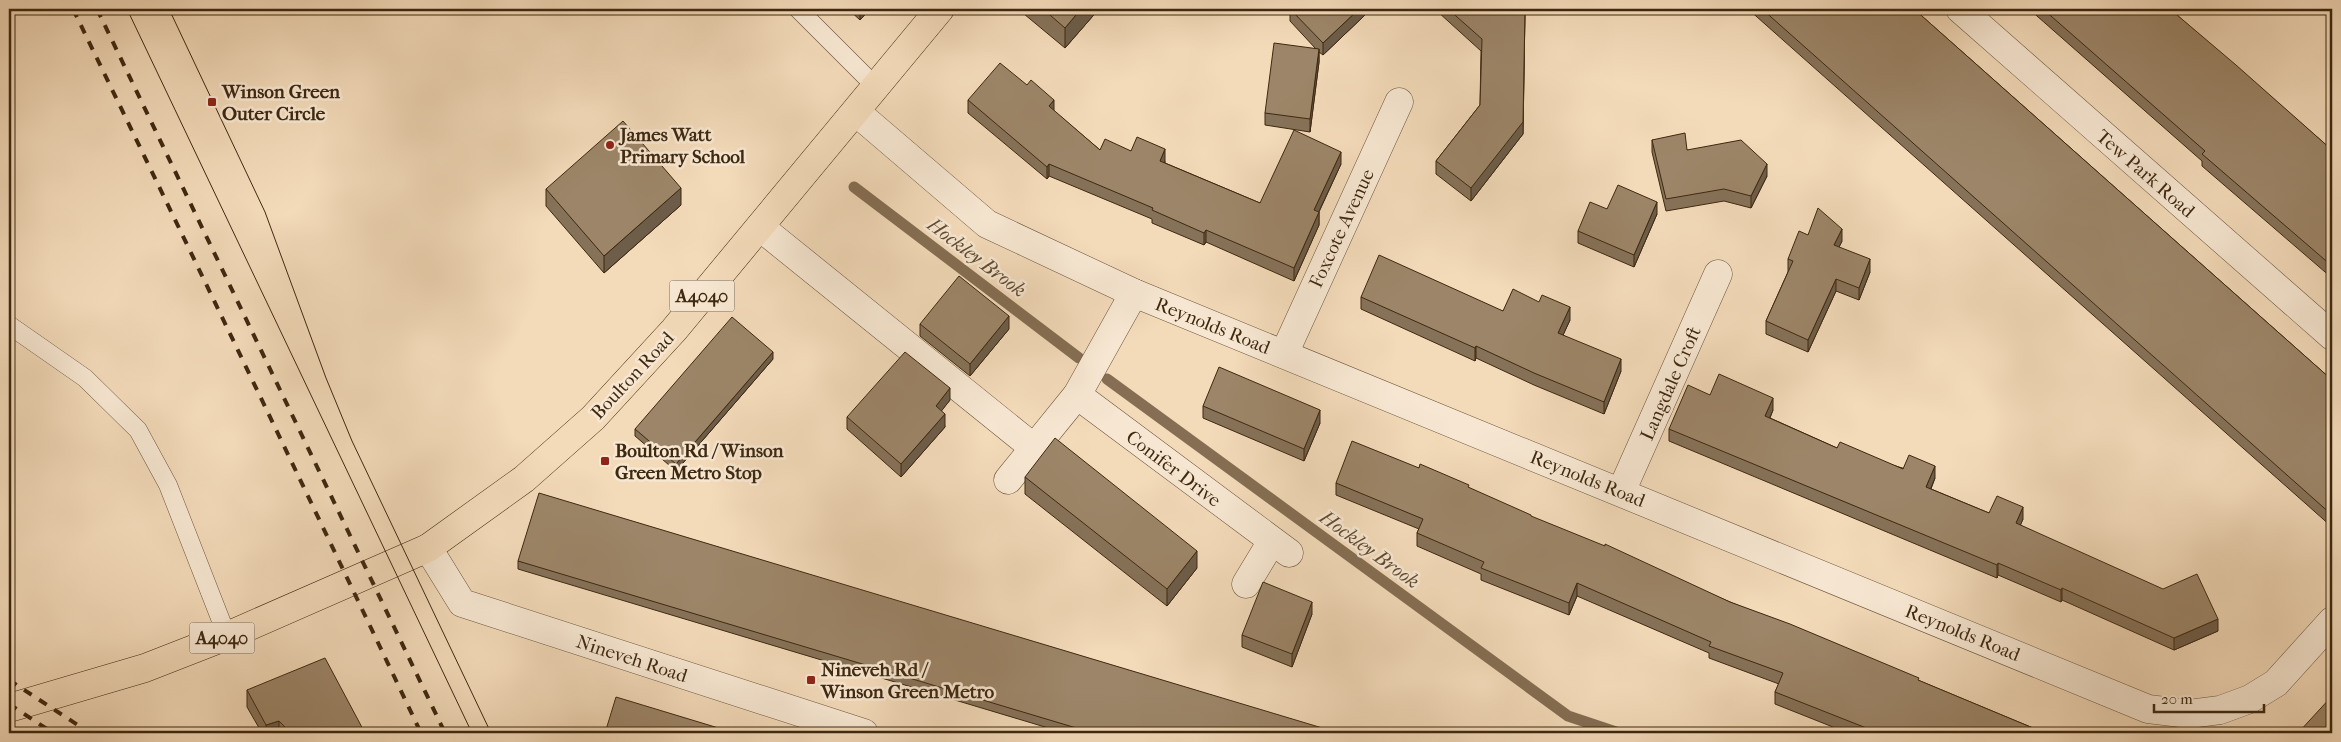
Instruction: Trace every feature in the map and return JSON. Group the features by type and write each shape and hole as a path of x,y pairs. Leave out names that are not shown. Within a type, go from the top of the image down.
{"main road":[{"name":"Boulton Road","path":"428,548 524,479 593,418 674,330 940,9"},
{"name":"A4040","path":"9,708 144,668 227,636 428,548"}],"street":[{"name":"Tew Park Road","path":"1960,9 2332,336"},
{"name":"Foxcote Avenue","path":"1284,354 1399,102"},
{"name":"Reynolds Road","path":"856,112 987,224 1134,294 2148,709 2188,714 2220,710 2250,699 2276,683 2332,621"},
{"path":"760,227 1034,448"},
{"name":"Langdale Croft","path":"1621,492 1718,274"},
{"path":"1008,480 1077,396 1134,294"},
{"name":"Conifer Drive","path":"1077,396 1280,547 1246,584"},
{"name":"Nineveh Road","path":"428,548 462,603 864,733"}],"lane":[{"path":"798,9 876,87"},
{"path":"9,325 85,378 138,430 168,484 227,636"}],"building":[{"path":"1043,9 1081,9 1065,28"},
{"path":"1290,9 1359,9 1323,43"},
{"path":"1448,9 1525,9 1523,122 1471,188 1436,161 1480,105 1482,39"},
{"path":"1762,9 1914,9 2332,380 2332,515"},
{"path":"2043,9 2170,9 2332,150 2332,266 2202,154 2205,151"},
{"path":"1274,43 1319,49 1310,119 1265,113"},
{"path":"1000,63 1027,85 1031,80 1054,100 1049,106 1100,150 1105,139 1131,151 1137,137 1165,149 1160,161 1260,203 1294,130 1341,152 1314,210 1319,212 1294,268 1206,230 1204,233 1152,210 1153,208 1049,164 1047,167 968,100"},
{"path":"623,121 681,188 604,256 546,189"},
{"path":"1685,133 1687,150 1741,140 1767,164 1751,196 1724,189 1666,199 1652,140"},
{"path":"1618,185 1657,202 1634,255 1578,231 1590,202 1607,209"},
{"path":"1818,208 1842,229 1834,245 1870,259 1859,288 1836,279 1808,340 1766,321 1793,261 1788,259 1799,231 1808,235"},
{"path":"1379,255 1503,311 1513,289 1539,302 1542,295 1570,307 1558,333 1621,359 1604,402 1476,346 1475,348 1361,297"},
{"path":"959,276 1009,316 970,364 920,324"},
{"path":"732,317 773,352 676,464 635,429"},
{"path":"905,352 950,388 936,406 945,414 901,464 847,417"},
{"path":"1219,367 1320,410 1304,449 1203,406"},
{"path":"1719,374 1773,398 1765,416 1837,448 1840,442 1903,469 1909,455 1935,466 1926,487 1989,513 1997,496 2023,507 2016,523 2163,589 2197,574 2218,619 2174,638 2062,588 2061,590 1998,563 1997,565 1669,429 1688,385 1710,395"},
{"path":"1055,438 1197,551 1167,589 1025,477"},
{"path":"1352,441 1419,468 1420,464 1469,485 1468,487 1531,516 1605,546 1605,544 1730,602 1790,624 2045,733 1879,733 1775,692 1783,673 1709,646 1711,642 1577,583 1569,603 1481,568 1484,562 1417,533 1423,519 1336,483"},
{"path":"539,493 1339,733 1093,733 518,561"},
{"path":"1263,582 1312,602 1292,654 1242,635"},
{"path":"325,658 365,733 291,733 279,721 266,725 247,690"},
{"path":"2332,696 2332,733 2298,733"},
{"path":"616,697 735,733 605,733"}],"waterway":[{"name":"Hockley Brook","path":"854,187 1079,358"},
{"name":"Hockley Brook","path":"1107,379 1568,716 1619,733"}],"tram line":[{"path":"127,9 472,733"},
{"path":"169,9 265,212 326,378 352,441 491,733"}],"railway":[{"path":"73,9 421,733"},
{"path":"97,9 445,733"},
{"path":"9,680 90,733"},
{"path":"9,704 53,733"}],"place":[{"name":"Winson Green Outer Circle","path":"212,102"},
{"name":"James Watt Primary School","path":"610,145"},
{"name":"Boulton Rd / Winson Green Metro Stop","path":"605,461"},
{"name":"Nineveh Rd / Winson Green Metro","path":"811,680"}]}
